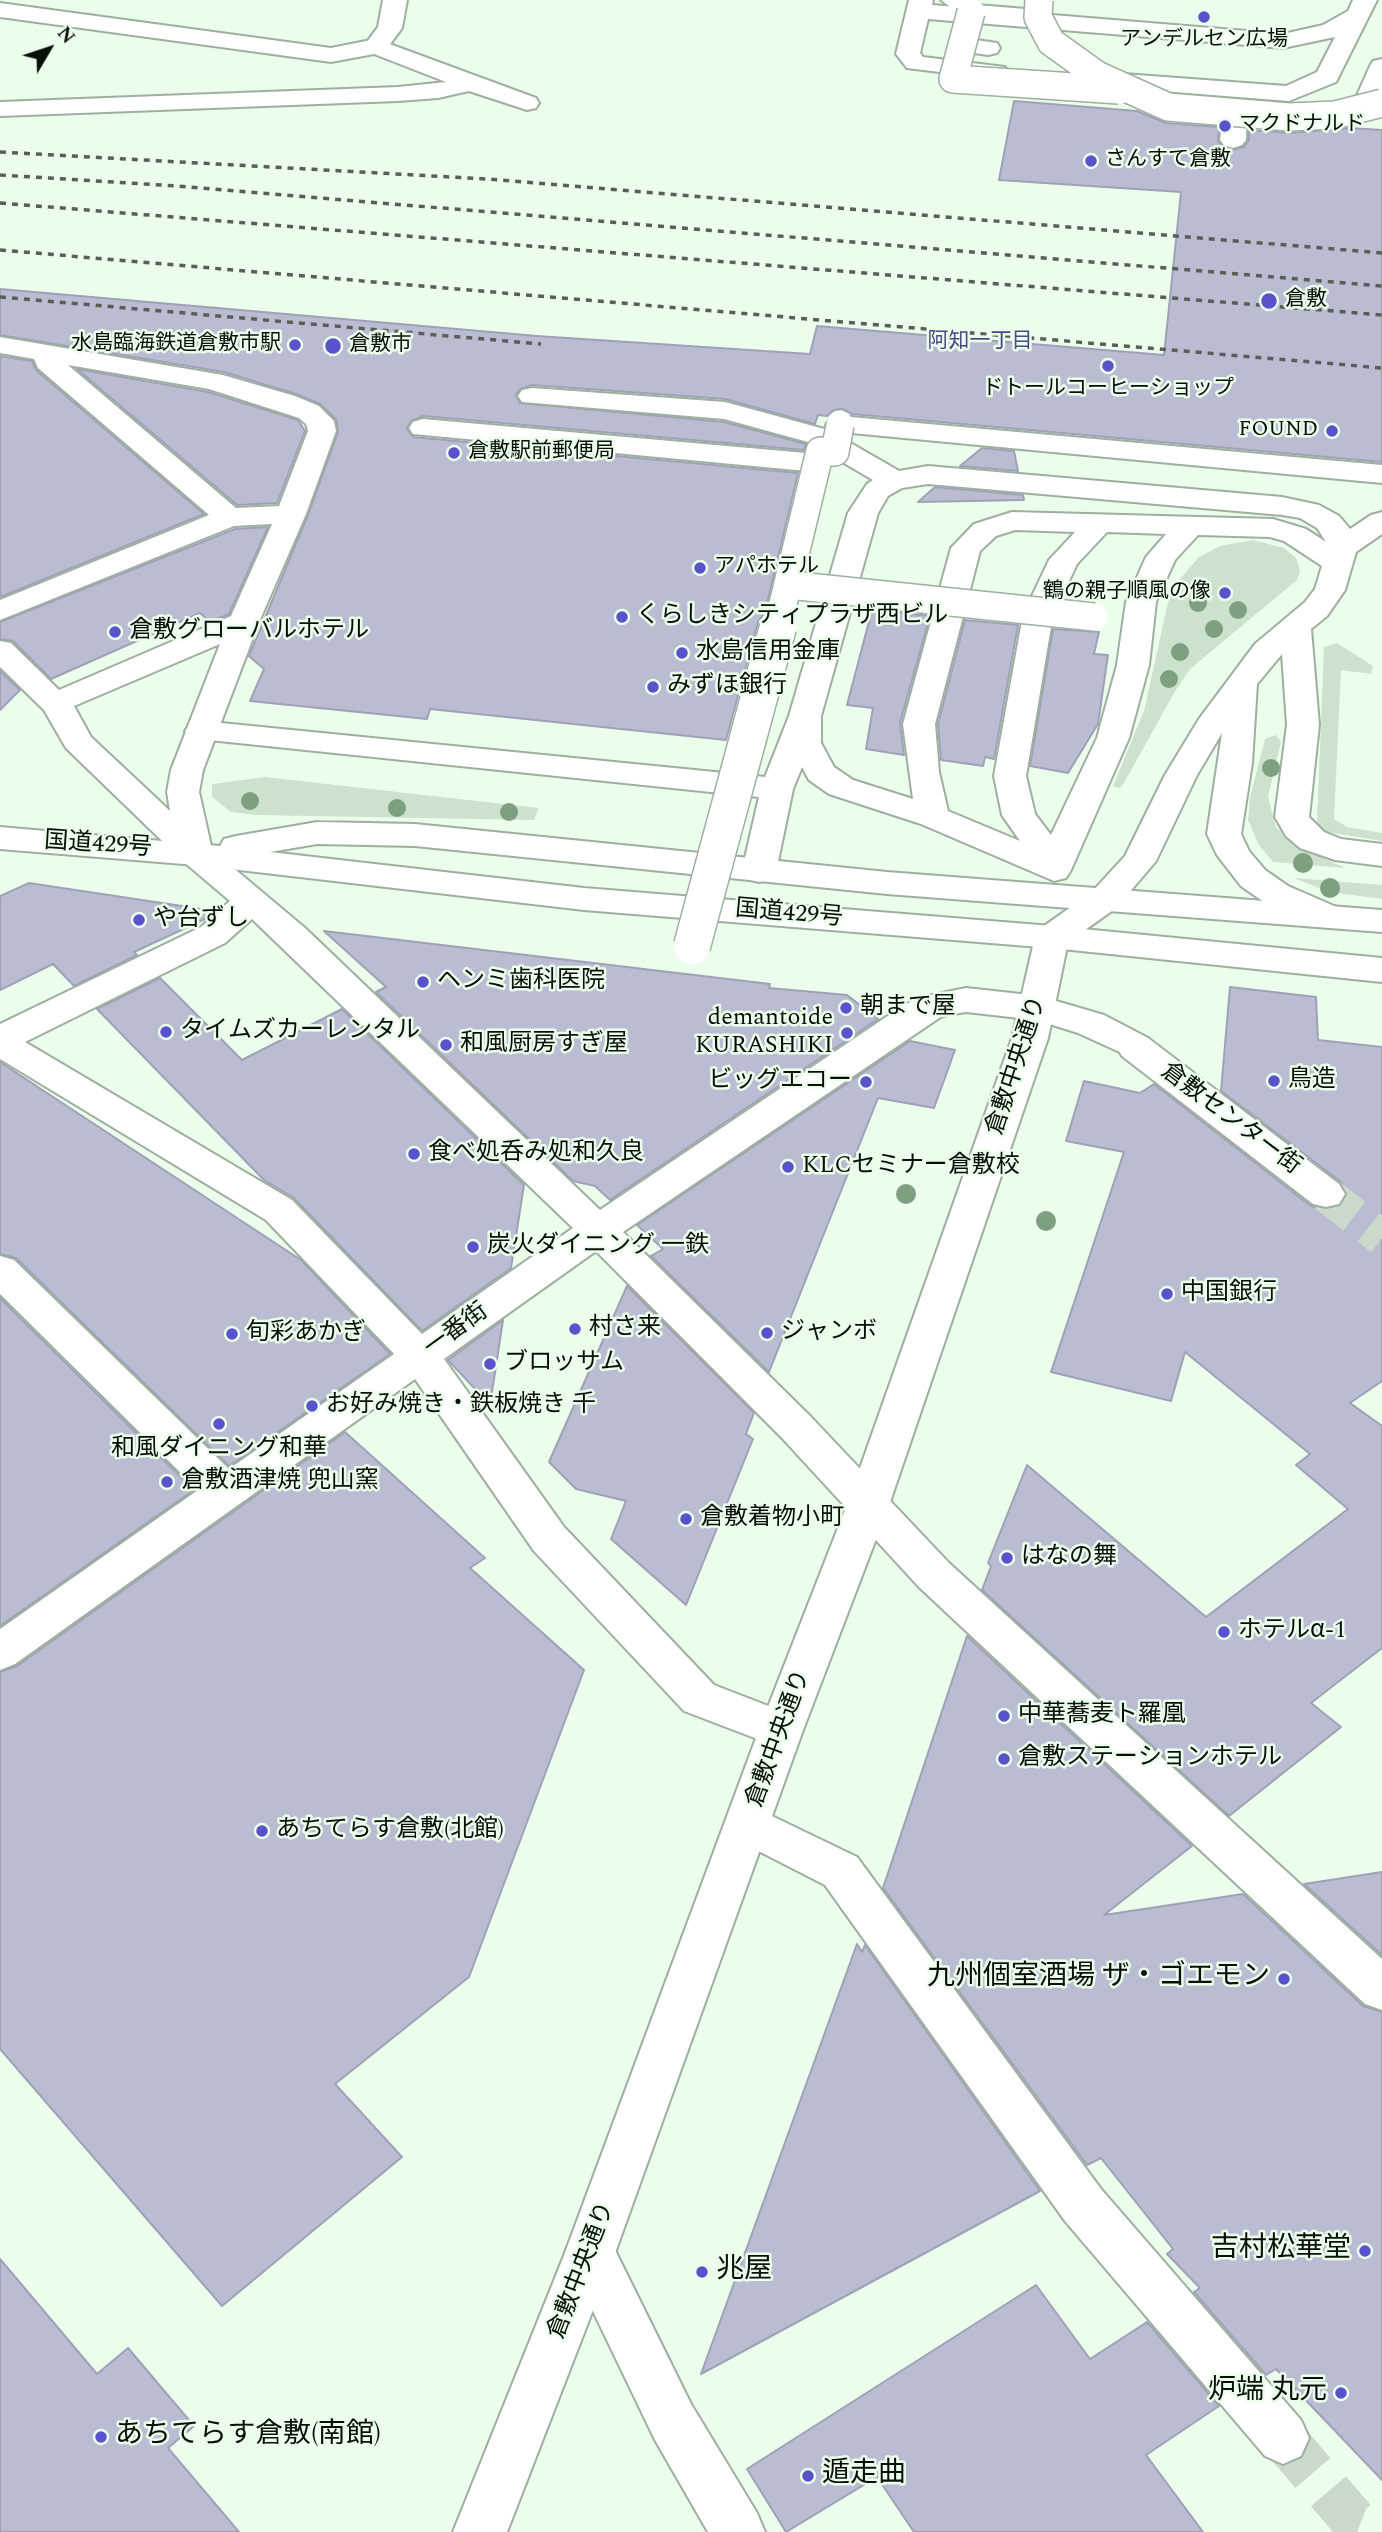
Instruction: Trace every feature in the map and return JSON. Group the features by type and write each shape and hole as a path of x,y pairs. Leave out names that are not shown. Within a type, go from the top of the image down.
{"main road":[{"path":"376,46 390,28 396,0"},
{"path":"1360,8 1331,31 1283,41 919,6 908,54 916,63 1377,103"},
{"path":"1125,89 1110,91 953,79 962,45 962,6 1038,9 1051,42 1089,70 1168,107 1289,117 1335,115 1377,103"},
{"path":"1289,94 1327,77 1360,8"},
{"path":"0,10 331,55 376,46 527,103"},
{"path":"962,45 988,48"},
{"path":"1377,103 1382,66"},
{"path":"0,109 398,94 438,91 471,83"},
{"path":"1233,140 1235,113"},
{"path":"0,345 213,381 309,412 320,421 322,431 291,514 244,622 187,770 183,792 196,854"},
{"path":"48,352 48,362 229,517"},
{"path":"532,396 725,411 818,436 894,480"},
{"path":"692,946 789,585 820,451 835,452 840,425 1211,454 1382,474"},
{"path":"423,429 817,463"},
{"path":"759,870 777,789 806,716 863,513 877,490 894,480 929,475 1282,506 1309,511 1328,522 1339,534 1340,555 1329,590 1316,609 1266,651 1210,726 1139,861 1104,900"},
{"path":"0,611 229,517 291,514"},
{"path":"933,817 923,772 919,724 966,548 985,530 1012,521 1273,528 1340,555"},
{"path":"1340,555 1382,521"},
{"path":"1055,900 1019,815 1010,776 1038,615 1064,560 1101,522"},
{"name":"倉敷中央通り","path":"480,2532 590,2253 749,1824 781,1730 868,1505 1039,1008 1055,900 1113,738 1133,665 1142,602 1161,557 1190,526"},
{"path":"789,585 1094,617"},
{"path":"61,712 244,622"},
{"path":"1295,627 1303,725 1292,817 1298,829 1312,840 1335,849 1382,855"},
{"path":"0,650 61,712 77,741 196,854 253,901 597,1230 797,1428 934,1575 1382,1989"},
{"path":"61,712 177,677 227,666"},
{"path":"1242,685 1236,763 1224,834 1234,855 1253,878 1276,894 1329,916"},
{"path":"806,716 805,743 821,774 841,787 933,817 1055,900"},
{"path":"201,731 777,789"},
{"name":"国道429号","path":"196,854 317,833 415,835 1055,900 1382,970"},
{"name":"国道429号","path":"0,838 196,854 584,899 1104,900 1382,921"},
{"path":"0,1041 213,935 253,901"},
{"name":"一番街","path":"0,1652 421,1357 597,1230 917,1013 935,1005 966,1000 1039,1008"},
{"name":"倉敷センター街","path":"1039,1008 1091,1024 1135,1047 1326,1194"},
{"path":"0,1041 279,1210 421,1357 548,1539 699,1698 781,1730"},
{"path":"0,1270 227,1493"},
{"path":"749,1824 841,1871 1083,2205 1283,2438"},
{"path":"590,2253 673,2422 738,2532"}],"green space":[{"path":"1253,540 1284,548 1296,558 1300,571 1297,580 1190,669 1124,783 1120,788 1113,786 1144,711 1171,589 1199,557 1220,546"},
{"path":"1337,643 1373,666 1371,674 1341,670 1334,819 1347,827 1382,833 1382,841 1327,832 1317,823 1324,647"},
{"path":"1276,735 1281,742 1268,797 1276,827 1295,845 1345,868 1273,862 1259,845 1248,820 1250,798 1265,739"},
{"path":"265,777 539,808 534,820 256,815 231,812 212,797 212,784"},
{"path":"1294,878 1382,885 1382,899 1329,892"}],"building":[{"path":"1014,101 1137,111 1166,123 1219,127 1218,142 1232,150 1244,147 1249,140 1249,130 1290,133 1350,128 1382,130 1382,462 852,414 842,409 834,410 827,416 818,415 815,424 725,399 532,385 520,389 516,395 520,403 724,422 806,444 804,450 423,416 411,421 407,429 413,437 798,473 765,612 758,622 726,740 430,709 427,719 250,701 264,669 249,656 308,515 338,432 336,419 320,404 224,372 0,335 0,289 537,336 810,354 817,326 1164,355 1181,192 999,180"},
{"path":"0,356 32,361 36,370 204,514 0,597"},
{"path":"77,369 208,392 298,420 305,431 277,503 237,505"},
{"path":"982,448 1014,451 1018,471 960,466"},
{"path":"935,487 1023,495 1024,500 918,502"},
{"path":"268,527 229,614 210,622 200,613 51,679 13,641 0,639 0,622 235,529"},
{"path":"872,610 930,616 900,723 904,755 866,749 873,708 847,705"},
{"path":"965,620 1018,625 994,759 985,757 983,766 941,760 938,724"},
{"path":"1053,629 1099,632 1094,654 1108,655 1098,724 1068,773 1030,766"},
{"path":"0,671 20,690 0,710"},
{"path":"29,883 215,911 207,918 134,952 137,955 74,986 53,964 0,990 0,896"},
{"path":"324,931 770,984 769,988 847,995 878,1019 610,1200 595,1186 573,1181 376,992 386,987"},
{"path":"160,978 242,1060 342,1009 524,1185 511,1268 422,1331 294,1198 264,1180 97,1009"},
{"path":"1230,987 1316,997 1318,1040 1382,1047 1382,1381 1350,1403 1382,1426 1382,1648 1311,1703 1341,1727 1229,1816 982,1590 991,1566 988,1563 1027,1465 1206,1617 1348,1509 1296,1465 1310,1454 1185,1352 1171,1401 1051,1372 1124,1152 1066,1141 1084,1081 1140,1093 1154,1084 1311,1206 1325,1210 1340,1207 1347,1195 1341,1182 1221,1091"},
{"path":"910,1041 955,1050 934,1108 878,1098 769,1372 651,1256 663,1249 637,1225"},
{"path":"0,1062 301,1260 390,1354 229,1466 16,1258 0,1254"},
{"path":"627,1286 754,1413 746,1434 753,1439 686,1605 611,1539 626,1501 576,1489 549,1462"},
{"path":"0,1298 194,1490 0,1626"},
{"path":"503,1320 490,1405 448,1360"},
{"name":"あちてらす倉敷(北館)","path":"345,1432 485,1558 470,1568 584,1670 469,1977 335,2084 402,2157 222,2306 0,2049 0,1672 17,1666"},
{"path":"967,1636 1192,1846 1104,1915 1243,1894 1363,2006 1382,2012 1382,2480 1276,2369 1266,2375 1194,2292 1200,2288 1167,2254 1173,2249 1101,2158 1087,2165 883,1888"},
{"path":"1382,1872 1382,1955 1304,1884"},
{"path":"857,1944 862,1952 865,1945 1040,2191 701,2374"},
{"name":"あちてらす倉敷(南館)","path":"0,2259 97,2374 128,2348 194,2426 168,2448 239,2532 0,2532"},
{"path":"1036,2285 1090,2359 1147,2322 1219,2406 1146,2455 1203,2532 914,2532 877,2477 786,2532 747,2469"}],"tunnel":[{"path":"1326,1194 1382,1238"},
{"path":"1283,2438 1353,2520 1382,2531"}],"railway":[{"path":"0,152 487,179 1382,253"},
{"path":"0,175 176,186 1382,286"},
{"path":"0,203 1382,315"},
{"path":"0,250 1382,368"},
{"path":"0,297 541,344"}],"place":[{"name":"アンデルセン広場","path":"1204,17"},
{"name":"マクドナルド","path":"1225,126"},
{"name":"さんすて倉敷","path":"1091,161"},
{"name":"倉敷","path":"1269,301"},
{"name":"水島臨海鉄道倉敷市駅","path":"295,345"},
{"name":"倉敷市","path":"333,346"},
{"name":"ドトールコーヒーショップ","path":"1108,366"},
{"name":"FOUND","path":"1332,431"},
{"name":"倉敷駅前郵便局","path":"454,453"},
{"name":"アパホテル","path":"700,568"},
{"name":"鶴の親子順風の像","path":"1225,593"},
{"name":"くらしきシティプラザ西ビル","path":"622,617"},
{"name":"倉敷グローバルホテル","path":"115,632"},
{"name":"水島信用金庫","path":"682,653"},
{"name":"みずほ銀行","path":"653,687"},
{"name":"や台ずし","path":"139,920"},
{"name":"ヘンミ歯科医院","path":"423,982"},
{"name":"朝まで屋","path":"846,1008"},
{"name":"タイムズカーレンタル","path":"166,1032"},
{"name":"demantoide KURASHIKI","path":"847,1033"},
{"name":"和風厨房すぎ屋","path":"446,1045"},
{"name":"鳥造","path":"1274,1081"},
{"name":"ビッグエコー","path":"866,1082"},
{"name":"食べ処呑み処和久良","path":"414,1154"},
{"name":"KLCセミナー倉敷校","path":"788,1167"},
{"name":"炭火ダイニング 一鉄","path":"473,1247"},
{"name":"中国銀行","path":"1167,1294"},
{"name":"村さ来","path":"575,1329"},
{"name":"ジャンボ","path":"767,1333"},
{"name":"旬彩あかぎ","path":"232,1334"},
{"name":"ブロッサム","path":"490,1364"},
{"name":"お好み焼き・鉄板焼き 千","path":"312,1406"},
{"name":"和風ダイニング和華","path":"219,1424"},
{"name":"倉敷酒津焼 兜山窯","path":"167,1482"},
{"name":"倉敷着物小町","path":"686,1519"},
{"name":"はなの舞","path":"1007,1558"},
{"name":"ホテルα-1","path":"1224,1632"},
{"name":"中華蕎麦ト羅凰","path":"1004,1716"},
{"name":"倉敷ステーションホテル","path":"1004,1759"},
{"name":"あちてらす倉敷(北館)","path":"262,1831"},
{"name":"九州個室酒場 ザ・ゴエモン","path":"1284,1979"},
{"name":"吉村松華堂","path":"1365,2251"},
{"name":"兆屋","path":"702,2272"},
{"name":"炉端 丸元","path":"1341,2393"},
{"name":"あちてらす倉敷(南館)","path":"101,2437"},
{"name":"遁走曲","path":"808,2476"}],"district":[{"name":"阿知一丁目","path":"980,343"}]}
